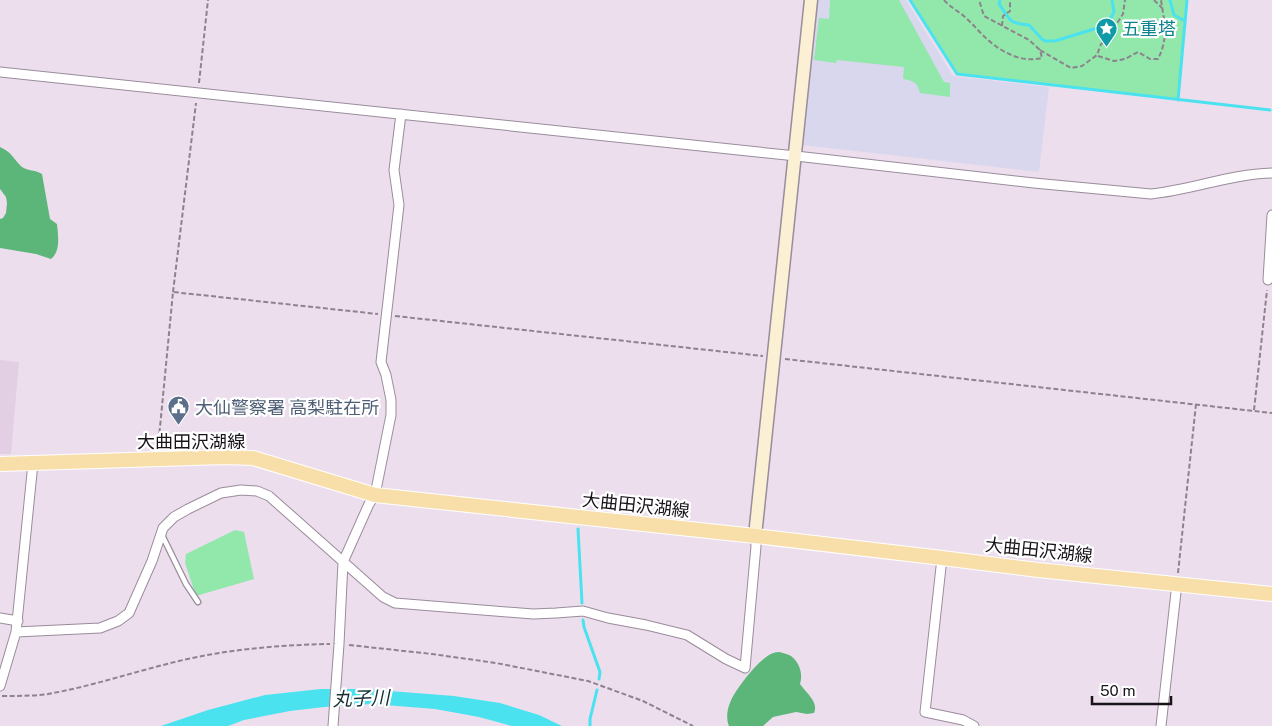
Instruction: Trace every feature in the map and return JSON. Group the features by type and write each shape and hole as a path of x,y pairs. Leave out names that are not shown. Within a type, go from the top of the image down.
{"main road":[{"name":"大曲田沢湖線","path":"0,464 225,457 253,458 375,495 755,536 1038,570 1272,594"}],"street":[{"path":"16,632 100,628 118,621 129,613 152,561 163,528 174,517 188,508 221,493 241,490 257,491 268,496 382,597 394,603 533,614 583,611 687,634 726,659 745,668 756,546 755,536 811,0"},
{"path":"0,72 1151,194 1165,193 1223,179 1258,173 1272,173"},
{"path":"333,726 343,562 369,504 375,495 391,415 391,400 386,375 381,362 399,205 394,170 401,114"},
{"path":"1268,280 1272,215"},
{"path":"0,686 18,621 33,463"},
{"path":"942,558 925,712 963,720 974,726"},
{"path":"1161,726 1177,583"},
{"path":"0,618 18,621"}],"lane":[{"path":"161,534 186,584 198,602"}],"path":[{"path":"157,459 173,292 208,0"},
{"path":"944,0 948,6 966,18 988,40 1005,53 1032,60 1042,58 1040,50"},
{"path":"979,0 984,16 1029,40 1040,50 1071,68 1082,66 1097,56 1101,44 1108,40 1123,14 1125,0"},
{"path":"1002,26 1003,16 1010,11 1011,0"},
{"path":"1154,0 1162,8"},
{"path":"1097,56 1114,61 1125,59 1138,52 1150,59 1158,59 1166,32 1161,0"},
{"path":"1254,410 1268,280"},
{"path":"173,292 1272,412"},
{"path":"1177,583 1196,404"},
{"path":"0,696 47,694 79,688 168,663 224,652 304,644 432,654 496,663 588,681 643,701 693,726"}],"shaded area":[{"path":"815,0 906,0 953,76 1049,87 1039,172 802,145"},
{"path":"0,360 19,362 11,454 0,454"}],"green space":[{"path":"830,0 899,0 944,82 950,83 950,97 920,93 918,86 910,80 903,79 904,67 837,60 836,63 814,60 819,18 829,19"},
{"path":"910,0 1187,0 1178,100 957,74"},
{"path":"0,147 10,154 22,167 42,174 50,219 57,224 58,247 51,259 36,254 0,248 0,219 6,213 7,203 6,197 0,189"},
{"path":"235,530 244,532 254,579 196,596 185,563 186,554"},
{"path":"779,652 791,656 799,665 801,673 800,684 815,705 814,713 796,712 773,717 763,726 729,726 727,718 728,708 736,691 760,662 766,657"}],"water":[{"name":"丸子川","path":"321,689 364,689 454,696 500,703 539,715 562,726 512,726 479,717 435,709 372,704 290,711 244,720 228,726 161,726 208,710 265,695"}],"waterway":[{"path":"910,0 957,74 1270,110"},
{"path":"1000,0 999,4 1010,20 1029,25 1045,41 1055,41 1107,25 1114,12 1112,0"},
{"path":"1170,0 1174,15 1185,21"},
{"path":"1178,100 1187,0"},
{"path":"578,529 582,603"},
{"path":"583,620 600,672 599,679"},
{"path":"590,726 597,690"}],"place":[{"name":"五重塔","path":"1106,47"},
{"name":"大仙警察署 高梨駐在所","path":"179,426"}]}
